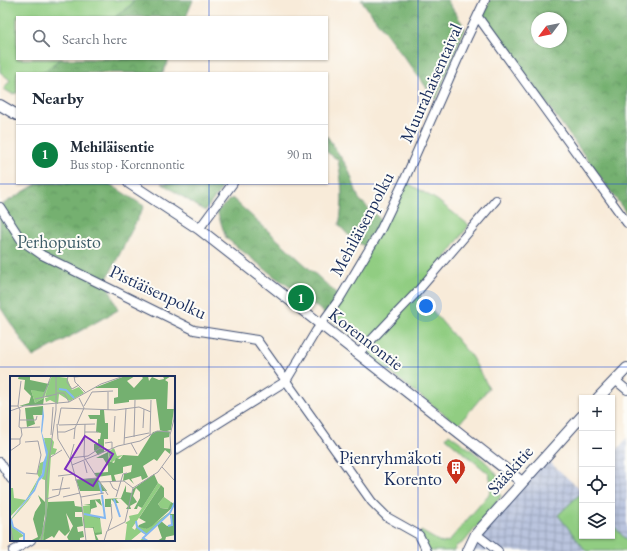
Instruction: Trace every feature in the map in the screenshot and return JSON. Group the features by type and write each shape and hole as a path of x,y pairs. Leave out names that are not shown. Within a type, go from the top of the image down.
{"street":[{"name":"Muurahaisentaival","path":"413,162 485,0"},
{"path":"478,16 627,223"},
{"path":"0,105 16,114"},
{"name":"Mehiläisenpolku","path":"286,381 320,325 340,298 380,231 413,162"},
{"name":"Korennontie","path":"131,184 199,229 522,482"},
{"path":"199,229 232,184"},
{"path":"358,354 417,292 496,200"},
{"name":"Pistiäisenpolku","path":"0,207 22,241 42,254 194,330 257,340 372,502 387,517 419,535 427,551"},
{"path":"601,395 627,368"},
{"path":"615,380 627,390"},
{"path":"175,450 286,381"},
{"name":"Sääskitie","path":"468,551 476,534 579,419"},
{"path":"0,462 10,477"},
{"path":"476,534 498,551"},
{"path":"13,551 29,541"}],"shaded area":[{"path":"627,438 627,551 468,551 544,457 579,488 579,539 615,539 615,452"}],"green space":[{"path":"0,0 133,0 132,4 116,16 16,16 16,60 59,60 43,72 16,72 16,93 12,94 4,89 10,80 0,72"},
{"path":"133,0 193,0 186,16 116,16 132,4"},
{"path":"361,0 447,0 465,28 436,100"},
{"path":"490,0 627,0 627,214 483,16"},
{"path":"59,60 169,60 163,72 43,72"},
{"path":"328,138 348,168 359,199 384,223 369,249 352,239 339,225 342,192 338,160 328,153"},
{"path":"404,181 437,200 469,225 419,295 471,356 489,388 458,425 368,355 368,348 328,316"},
{"name":"Perhopuisto","path":"36,184 110,184 144,206 106,281 118,310 33,357 0,307 0,206"},
{"path":"163,184 217,184 222,188 205,211"},
{"path":"232,198 340,298 328,316 299,293 275,277 226,238 217,211"},
{"path":"449,434 479,456 493,469 501,484 497,490 501,496 464,542 456,546 454,551 427,551 419,535 421,531 442,543 448,542 490,493 492,486 489,474 446,438"},
{"path":"579,495 579,539 615,539 615,527 627,541 627,551 586,551 558,515"}],"place":[{"name":"Mehiläisentie","path":"301,298"},
{"name":"Pienryhmäkoti Korento","path":"456,485"}]}
